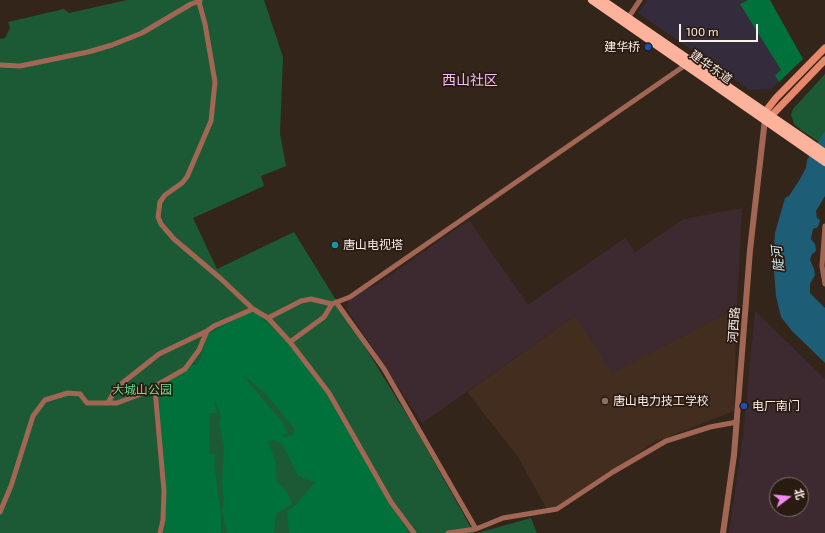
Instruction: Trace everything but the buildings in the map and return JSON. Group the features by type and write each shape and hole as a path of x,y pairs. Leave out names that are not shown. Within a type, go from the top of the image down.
{"main road":[{"name":"建华东道","path":"592,0 767,115 798,139"},
{"name":"建华东道","path":"602,0 689,63"},
{"path":"767,115 776,98 825,48"},
{"path":"767,115 825,60"},
{"path":"798,139 825,153"},
{"path":"798,139 825,162"}],"street":[{"path":"628,18 640,0"},
{"path":"0,65 20,66 88,52 112,45 142,33 191,4 200,1 216,82 211,121 187,177 182,183 165,195 160,202 158,217 164,230 220,278 253,309 268,318 290,342 329,393 391,502 414,533"},
{"path":"268,318 301,301 311,299 334,303 350,297 689,63"},
{"name":"河西路","path":"723,533 737,422 750,250 767,115"},
{"path":"825,226 822,266 825,284"},
{"path":"290,342 324,317 334,303"},
{"path":"334,303 384,369 476,529"},
{"path":"108,403 116,388 159,354 207,331 214,326 253,309"},
{"path":"160,533 164,520 164,492 154,393 157,385 185,369 199,350 207,331"},
{"path":"0,512 11,486 33,416 45,400 62,394 74,393 80,394 87,403 108,403 125,401 149,391 154,393"},
{"path":"448,533 476,529 503,518 557,508 613,472 666,441 710,427 737,422"}],"shaded area":[{"path":"647,0 748,0 741,4 781,70 775,75 779,82 770,89 750,90 638,13"},
{"path":"742,208 737,308 611,374 575,316 422,423 347,309 348,300 365,289 374,286 469,220 528,305 625,238 635,252 684,219"},
{"name":"唐山电力技工学校","path":"737,308 734,411 655,442 549,513 518,457 467,392 575,316 612,373"},
{"path":"755,311 825,379 825,533 729,533 743,436"}],"green space":[{"name":"大城山公园","path":"127,0 264,0 283,57 280,134 286,166 261,176 264,186 193,218 217,269 294,232 415,428 474,533 0,533 0,39 5,38 10,28 8,22 64,9 69,13"},
{"path":"748,0 770,0 803,59 779,82 775,75 781,70 740,4"},
{"path":"825,74 825,146 794,124 791,115 793,109"},
{"path":"247,313 256,313 290,345 327,395 385,496 409,533 289,533 287,511 296,505 315,482 298,476 283,445 274,440 268,442 275,460 277,481 287,492 292,504 276,514 274,533 227,533 222,511 224,499 222,485 224,445 219,422 221,416 213,396 217,413 210,413 209,454 215,454 214,464 221,514 221,533 163,533 165,528 166,489 158,388 186,371 191,365 196,365 200,360 208,334","holes":["243,375 265,393 295,429 293,435 281,437 288,433 282,422"]},
{"path":"531,518 537,533 478,533 488,530"}],"water":[{"name":"陡河","path":"825,131 825,196 816,211 817,218 820,220 818,227 813,229 811,239 815,244 816,251 812,254 810,260 815,275 810,284 810,293 825,308 825,363 792,331 781,317 776,296 773,259 775,233 785,198 789,196 800,179 806,168 807,160"}],"place":[{"name":"建华桥","path":"648,47"},
{"name":"唐山电视塔","path":"335,245"},
{"name":"唐山电力技工学校","path":"605,401"},
{"name":"电厂南门","path":"744,406"}],"district":[{"name":"西山社区","path":"470,80"}]}
